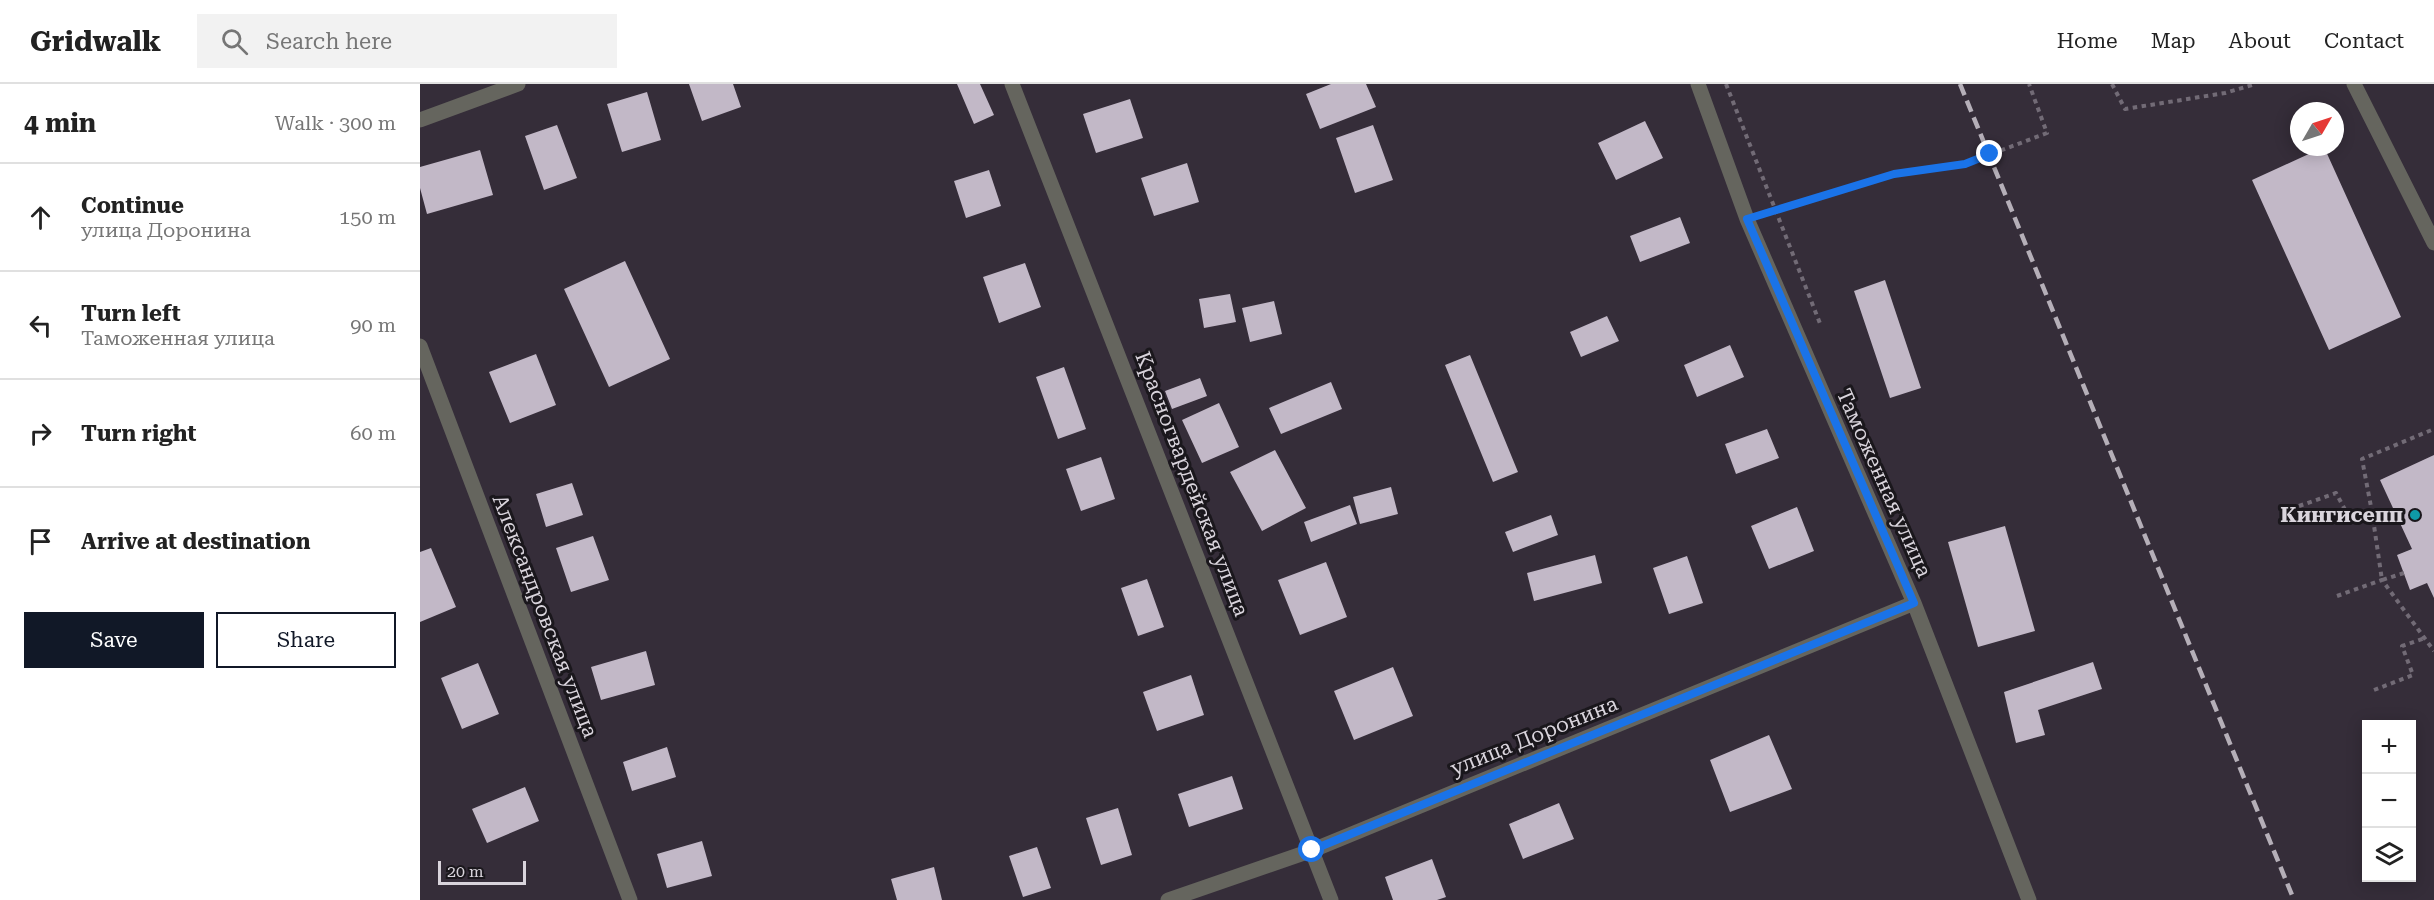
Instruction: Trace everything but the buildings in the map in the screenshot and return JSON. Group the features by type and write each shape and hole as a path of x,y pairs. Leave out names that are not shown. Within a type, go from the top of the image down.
{"street":[{"path":"420,120 519,84"},
{"name":"Красногвардейская улица","path":"1012,84 1331,900"},
{"name":"Таможенная улица","path":"1698,84 1747,219 1914,603 2029,900"},
{"path":"2354,84 2434,243"},
{"name":"Александровская улица","path":"420,346 630,900"},
{"name":"улица Доронина","path":"1168,900 1312,850 1914,603"}],"path":[{"path":"1726,84 1775,211"},
{"path":"1747,219 1894,174 1965,164 2047,133 2029,84"},
{"path":"2112,84 2125,109 2225,93 2256,84"},
{"path":"2434,429 2362,459 2382,580 2434,651"},
{"path":"2299,506 2336,493 2350,519 2372,512"},
{"path":"2337,596 2404,573"},
{"path":"2374,690 2413,675 2402,646 2425,638"}],"railway":[{"path":"1960,84 2294,900"}],"place":[{"name":"Кингисепп","path":"2415,515"}],"route":[{"path":"1312,850 1914,603 1747,219 1894,174 1965,164 1990,154"}]}
